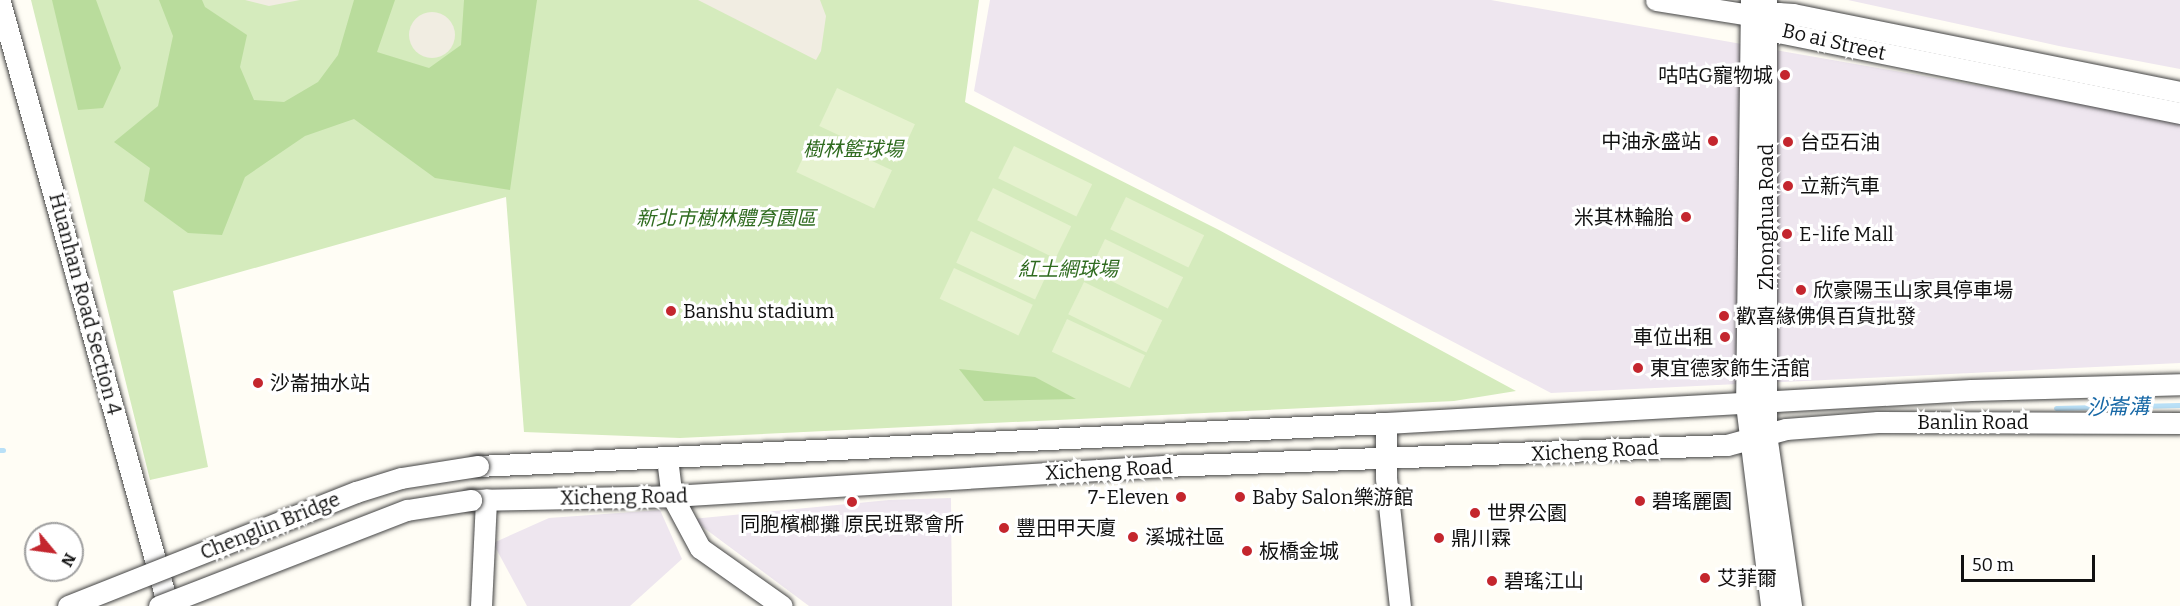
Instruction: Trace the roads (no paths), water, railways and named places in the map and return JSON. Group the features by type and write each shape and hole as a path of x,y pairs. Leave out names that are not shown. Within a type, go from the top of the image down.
{"street":[{"path":"1656,0 1759,8"},
{"name":"Huanhan Road Section 4","path":"0,2 168,606"},
{"name":"Bo ai Street","path":"1759,8 2180,92"},
{"name":"Bo ai Street","path":"1759,8 1778,32 2180,113"},
{"name":"Zhonghua Road","path":"1757,437 1759,8"},
{"name":"Banlin Road","path":"1756,403 1971,390 2180,384"},
{"name":"Xicheng Road","path":"478,466 1756,403"},
{"name":"Banlin Road","path":"1757,437 1878,422 2180,423"},
{"path":"1386,423 1393,570 1400,606"},
{"path":"1757,437 1771,606"},
{"path":"1757,437 1791,606"},
{"name":"Xicheng Road","path":"478,500 672,496 1164,466 1386,460 1757,437"},
{"path":"667,458 672,496 700,548 782,606"},
{"name":"Chenglin Bridge","path":"68,606 356,492 401,478 478,466"},
{"path":"478,500 481,606"},
{"name":"Chenglin Bridge","path":"159,606 407,510 478,500"}],"waterway":[{"name":"沙崙溝","path":"2056,408 2180,405"}],"place":[{"name":"咕咕G寵物城","path":"1785,75"},
{"name":"中油永盛站","path":"1713,141"},
{"name":"台亞石油","path":"1788,142"},
{"name":"立新汽車","path":"1788,186"},
{"name":"米其林輪胎","path":"1686,217"},
{"name":"E-life Mall","path":"1787,234"},
{"name":"欣豪陽玉山家具停車場","path":"1801,290"},
{"name":"Banshu stadium","path":"671,311"},
{"name":"歡喜緣佛俱百貨批發","path":"1724,316"},
{"name":"車位出租","path":"1725,337"},
{"name":"東宜德家飾生活館","path":"1638,368"},
{"name":"沙崙抽水站","path":"258,383"},
{"name":"7-Eleven","path":"1181,497"},
{"name":"Baby Salon樂游館","path":"1240,497"},
{"name":"碧瑤麗園","path":"1640,501"},
{"name":"同胞檳榔攤 原民班聚會所","path":"852,502"},
{"name":"世界公園","path":"1475,513"},
{"name":"豐田甲天廈","path":"1004,528"},
{"name":"溪城社區","path":"1133,537"},
{"name":"鼎川霖","path":"1439,538"},
{"name":"板橋金城","path":"1247,551"},
{"name":"艾菲爾","path":"1705,578"},
{"name":"碧瑤江山","path":"1492,581"}],"park label":[{"name":"樹林籃球場","path":"853,149"},
{"name":"新北市樹林體育園區","path":"726,218"},
{"name":"紅土網球場","path":"1068,269"}]}
